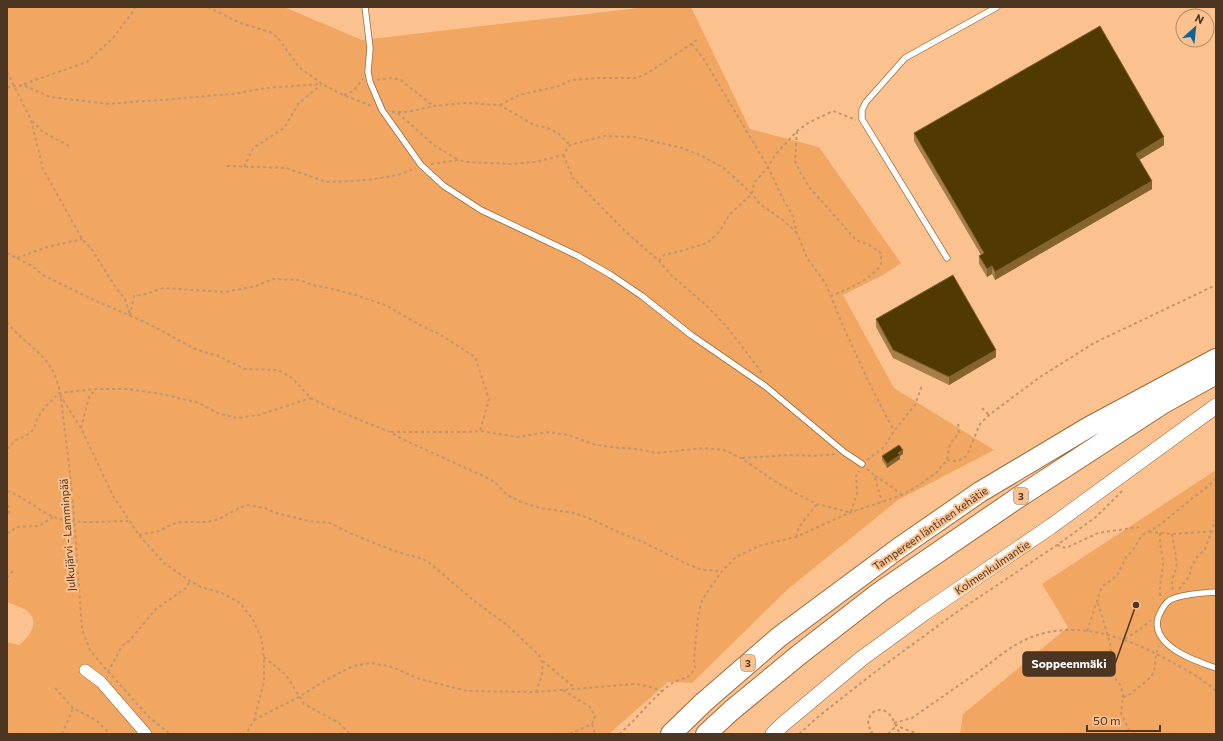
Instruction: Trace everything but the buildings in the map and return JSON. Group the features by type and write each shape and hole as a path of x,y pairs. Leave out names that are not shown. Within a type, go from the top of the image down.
{"highway":[{"name":"Tampereen läntinen kehätie","path":"671,734 704,702 779,637 899,548 980,492 1068,440 1216,358"},
{"name":"3","path":"706,734 737,705 880,592 1028,491 1162,404 1216,374"}],"street":[{"name":"Kolmenkulmantie","path":"773,734 861,660 924,613 1050,527 1216,406"},
{"path":"85,670 101,682 146,734"}],"lane":[{"path":"365,7 370,48 368,72 370,82 382,110 421,165 444,186 481,210 558,247 611,275 642,296 691,335 765,386 844,452 862,464"},
{"path":"947,258 864,123 862,119 862,110 866,102 906,58 997,7"},
{"path":"1216,592 1170,600 1159,613 1156,625 1163,640 1179,652 1216,668"}],"path":[{"path":"7,87 23,85 87,62 113,38 135,7"},
{"path":"208,7 240,23 270,32 278,38 299,68 322,84 342,95 382,110 398,113 433,106 466,103 500,105 534,125 548,128 559,134 570,145"},
{"path":"500,105 519,95 559,86 571,80 616,77 637,78 651,71 697,40"},
{"path":"692,44 703,58 768,167 784,201 792,214 797,233 807,258 826,284 870,385 894,431"},
{"path":"7,72 15,85 31,120 43,169 82,239 91,248 116,288 125,299 130,316"},
{"path":"342,95 353,92 368,72"},
{"path":"370,82 390,78 401,80 433,106"},
{"path":"23,85 50,97 109,104 233,94 266,88 322,84"},
{"path":"244,167 253,148 284,128 299,102 322,84"},
{"path":"659,261 664,255 707,243 719,232 730,214 752,194 754,183 768,167 775,155 797,131 808,123 833,111 864,123"},
{"path":"398,113 435,146 458,160"},
{"path":"31,120 43,132 69,146"},
{"path":"797,131 795,161 810,188 856,240 872,246 880,253 882,265 875,272 861,282 830,296"},
{"path":"227,166 286,168 327,182 368,180 398,175 421,165 458,160 468,162 511,164 535,162 563,156 570,145 604,136 634,136 662,142 688,150 724,168 752,194 761,205 783,220 797,233"},
{"path":"563,156 573,178 616,223 659,261 671,275 706,305 727,327 760,370 765,386"},
{"path":"17,258 47,247 82,239"},
{"path":"8,254 32,266 43,275 94,300 149,324 195,349 218,356 245,369 278,370 292,378 311,398 328,407 390,432 402,439 482,474 495,482 508,496 540,508 574,513 591,519 702,570 722,571"},
{"path":"130,316 134,296 146,294 163,288 225,292 256,286 273,279 300,280 316,286 359,296 387,306 441,335 475,357 489,398 480,431"},
{"path":"947,460 954,461 963,459 967,455 980,424 989,415 1040,377 1094,344 1216,285"},
{"name":"Julkujärvi - Lamminpää","path":"7,322 12,329 42,356 54,373 59,393 71,476 82,629 90,650 149,717 170,734"},
{"path":"851,512 857,493 856,476 862,464 884,447 894,431 915,404 922,385"},
{"path":"7,449 16,440 26,436 33,430 44,408 59,393 96,389 128,389 162,394 199,403 217,413 237,418 259,415 311,398"},
{"path":"81,428 89,397 96,389"},
{"path":"59,393 81,428 113,496 139,535 164,563 201,587 222,593 240,603 252,618 261,637 264,657 264,682 254,720 246,734"},
{"path":"982,408 989,415"},
{"path":"619,734 631,724 662,691 677,681 691,675 695,668 694,659 698,617 702,600 722,571 736,557 758,546 796,537 851,512 902,495 916,487 936,473 947,460 950,444 959,433 958,421"},
{"path":"390,432 480,431 517,436 548,432 568,436 593,444 609,447 638,449 656,453 704,448 724,450 741,458 779,484 817,504 851,512"},
{"path":"741,458 789,455 830,456 844,452"},
{"path":"862,464 874,475 902,495"},
{"path":"874,475 882,502"},
{"path":"1087,632 1093,610 1098,603 1101,589 1104,585 1117,576 1126,557 1133,550 1142,535 1157,527 1214,482 1216,478"},
{"path":"799,734 819,716 875,672 948,619 1096,517 1124,489"},
{"path":"7,491 25,499 54,517 74,522 129,521"},
{"path":"7,499 9,512 7,517"},
{"path":"796,537 799,527 817,504"},
{"path":"139,535 159,532 172,524 181,522 208,522 219,519 247,505 265,508 276,513 309,521 330,523 352,534 394,551 423,559 473,600 507,625 539,655 542,661 543,670 536,692"},
{"path":"7,533 11,532 16,527 39,526 54,517"},
{"path":"1172,534 1176,563 1172,580 1172,597 1188,578 1190,570 1197,557 1204,549 1216,519"},
{"path":"1057,545 1066,548 1098,533 1139,527"},
{"path":"1149,532 1172,534 1216,531"},
{"path":"1160,534 1163,564 1160,577 1161,589 1159,594 1165,606"},
{"path":"7,578 13,571"},
{"path":"108,672 122,646 129,641 156,609 186,588 190,581"},
{"path":"1098,603 1110,643 1113,676 1121,686 1123,697 1121,712 1122,718 1129,730 1135,734"},
{"path":"1124,639 1139,630 1159,613"},
{"path":"894,723 912,718 1025,640 1049,632 1059,631 1107,634 1124,639 1157,653 1206,681 1216,691"},
{"path":"1123,697 1129,696 1138,687 1146,683 1154,673 1157,653"},
{"path":"264,657 286,675 304,704 339,724 350,734"},
{"path":"542,661 576,688"},
{"path":"254,720 299,697 324,681 353,666 370,663 389,666 420,679 467,691 536,692 635,684 662,691"},
{"path":"55,688 73,708 96,720 110,734"},
{"path":"562,689 590,707 595,716 592,724 595,734"},
{"path":"62,734 73,708"},
{"path":"875,734 871,733 868,720 876,711 880,710 887,712 890,715 900,734"},
{"path":"888,734 894,728 894,723"},
{"path":"894,723 904,729 918,734"},
{"path":"569,734 592,724"}],"shaded area":[{"path":"7,7 284,7 362,40 647,7 691,7 750,129 819,147 901,263 885,274 843,295 894,388 994,450 898,500 788,589 692,683 668,682 609,734 7,734 7,642 19,645 30,634 33,620 31,615 23,608 7,602"},
{"path":"1216,470 1216,734 960,734 963,714 1068,627 1042,584"}],"place":[{"name":"Soppeenmäki","path":"1136,605"}]}
